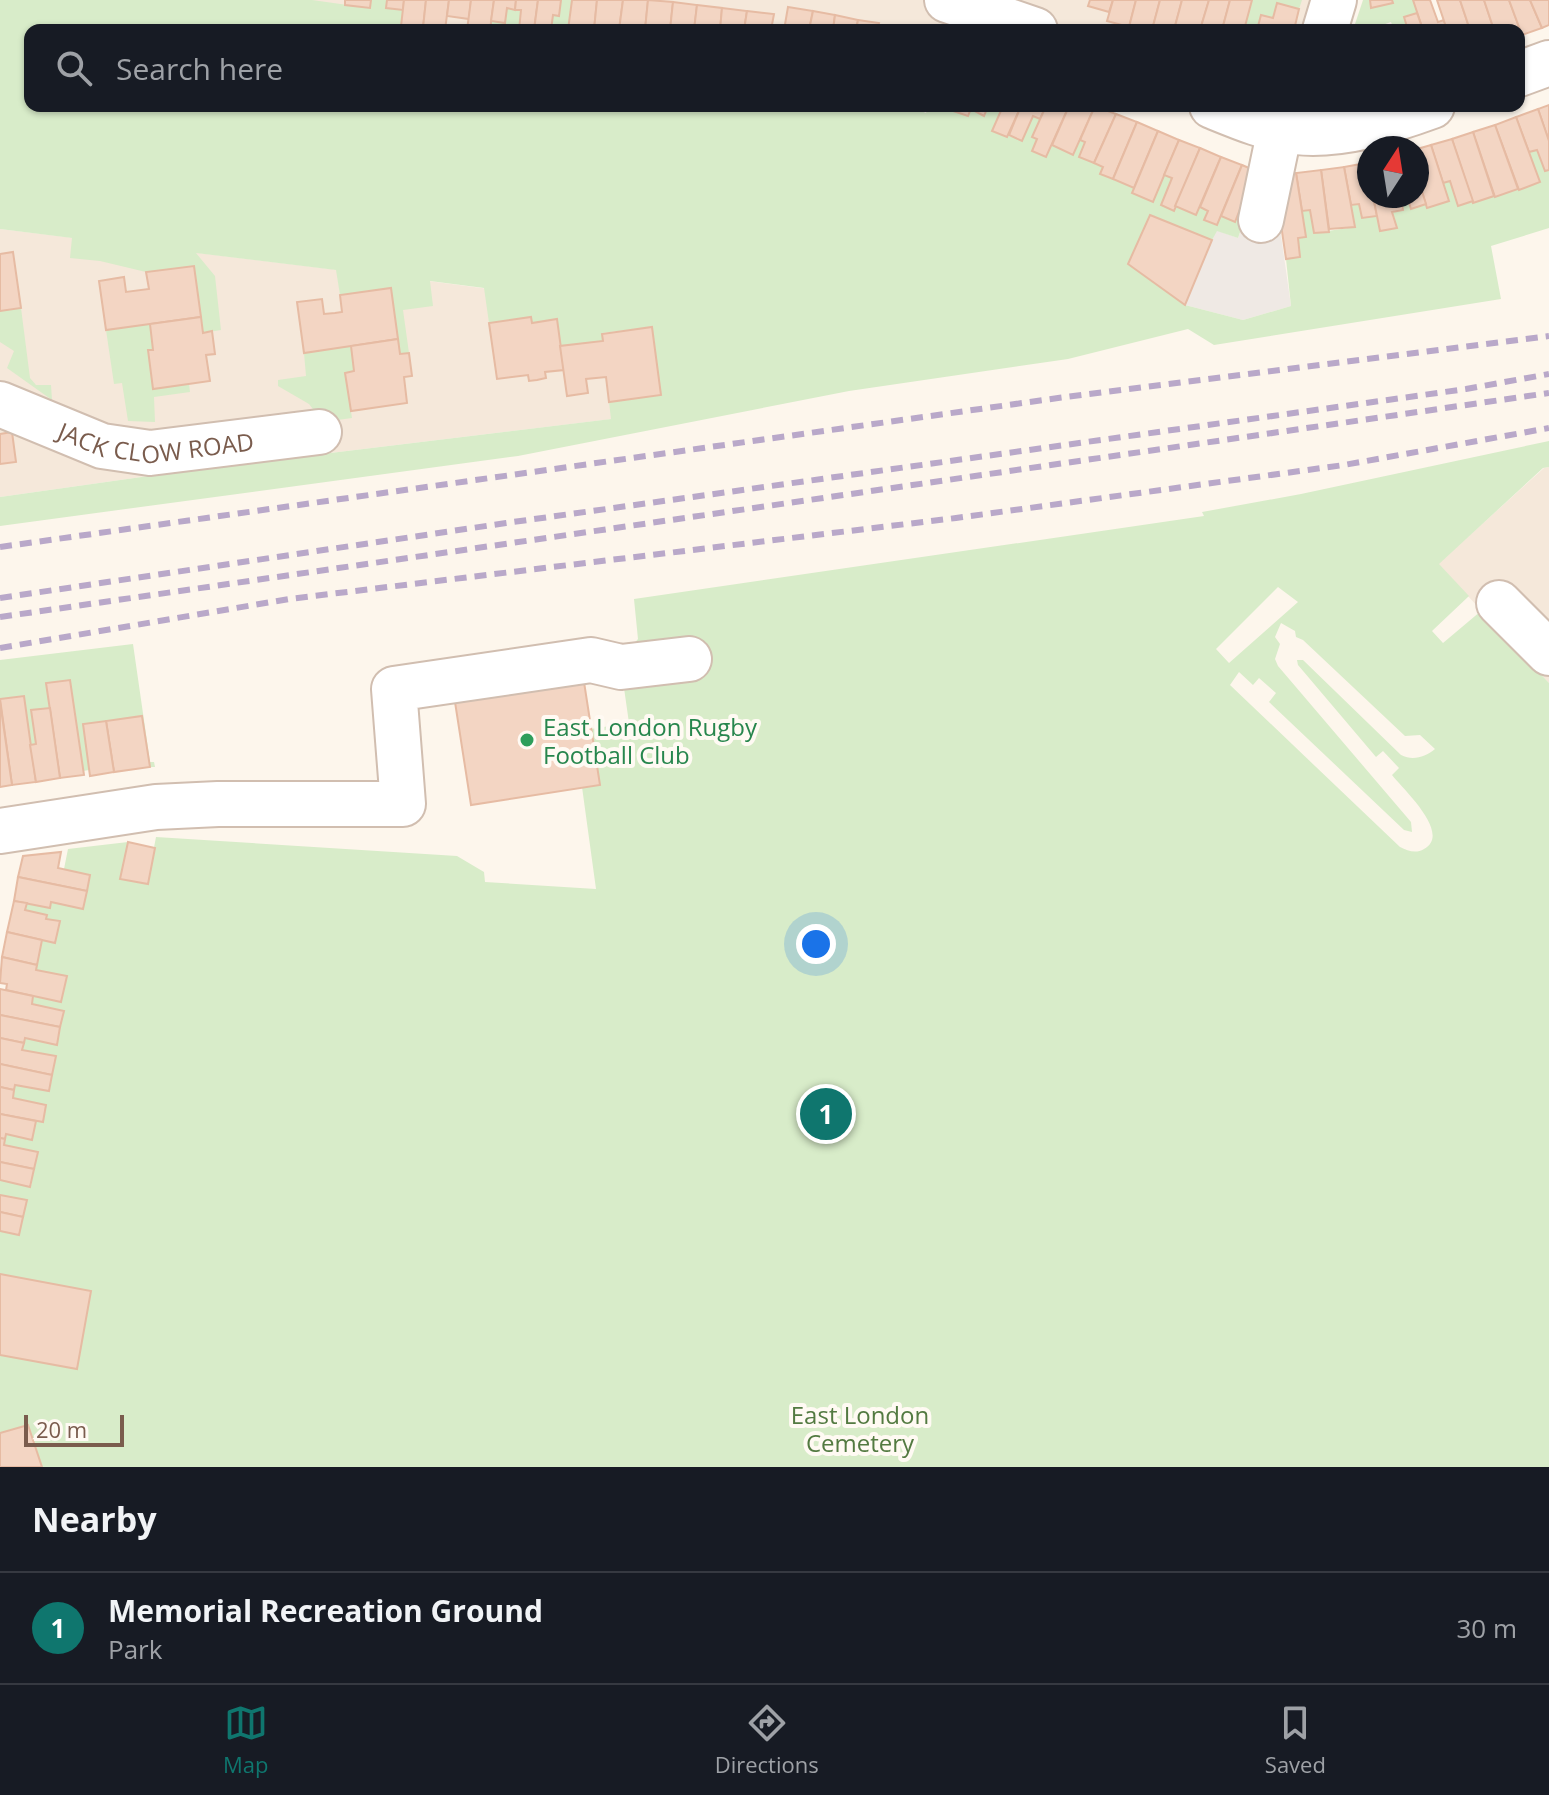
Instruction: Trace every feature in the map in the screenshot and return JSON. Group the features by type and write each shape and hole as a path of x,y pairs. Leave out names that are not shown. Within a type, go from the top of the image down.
{"street":[{"path":"947,0 1032,19"},
{"path":"1327,24 1334,0"},
{"path":"1525,72 1549,63"},
{"path":"1228,112 1264,126 1294,122 1345,130 1410,112"},
{"path":"1261,220 1294,122"},
{"name":"JACK CLOW ROAD","path":"0,404 102,446 150,453 319,432"},
{"path":"1499,603 1545,640"},
{"path":"0,831 156,807 403,804 394,689 591,660 621,667 689,659"}],"shaded area":[{"path":"0,0 1316,0 1310,24 26,24"},
{"path":"1256,191 1275,193 1291,306 1243,320 1185,305 1128,264 1150,215 1212,240 1216,230 1238,238"},
{"path":"0,229 714,319 784,359 612,419 191,470 0,497"},
{"path":"1549,467 1549,683 1438,564 1544,468"}],"green space":[{"path":"0,0 312,0 369,8 371,0 387,0 387,8 403,10 401,24 24,24 24,112 957,112 968,116 970,112 984,115 985,112 1000,112 992,131 1022,140 1033,116 1040,119 1033,136 1037,139 1032,151 1046,157 1052,145 1073,155 1080,140 1085,142 1079,157 1103,167 1100,174 1134,188 1132,193 1164,175 1172,178 1161,205 1173,210 1175,206 1196,215 1200,207 1208,211 1205,220 1216,225 1221,216 1235,222 1242,204 1249,207 1238,238 1217,231 1212,240 1150,215 1128,264 1185,305 1243,320 1291,306 1286,259 1300,256 1298,238 1306,237 1302,211 1310,210 1314,233 1355,227 1351,205 1357,204 1357,208 1365,208 1377,216 1380,231 1396,228 1392,212 1403,208 1429,208 1448,201 1443,183 1450,181 1458,206 1540,182 1529,152 1537,150 1545,171 1549,170 1549,228 1491,246 1501,299 1214,345 1188,329 1068,359 849,391 518,456 0,526 0,497 191,470 611,419 609,402 661,395 651,327 602,333 603,341 560,346 532,323 489,323 484,288 430,281 433,306 403,310 409,353 400,354 391,288 340,295 336,270 196,253 215,276 221,330 203,333 194,266 146,272 100,261 70,258 72,238 0,229"},
{"path":"561,0 572,0 569,24 552,24"},
{"path":"1252,0 1302,0 1299,9 1277,3 1273,18 1261,15 1259,24 1245,24"},
{"path":"1363,0 1370,0 1372,8 1392,3 1392,0 1413,0 1417,13 1404,18 1406,24 1355,24"},
{"path":"507,8 521,10 520,24 491,24 491,21 504,23"},
{"path":"21,308 30,378 36,385 51,385 52,400 7,368 14,351 0,342 0,311"},
{"path":"150,324 153,350 148,351 153,389 189,384 190,392 154,397 155,422 128,421 122,383 114,384 106,330"},
{"path":"351,346 354,371 345,373 352,418 323,422 309,404 278,386 278,380 306,376 304,353"},
{"name":"East London Cemetery","path":"1549,441 1549,467 1543,468 1439,564 1469,596 1432,631 1443,643 1481,611 1549,683 1549,1467 0,1467 0,1231 19,1235 27,1201 0,1195 0,1180 31,1186 37,1152 4,1145 6,1134 32,1140 36,1121 43,1122 46,1105 13,1098 15,1085 49,1091 56,1056 22,1050 25,1038 57,1045 63,1011 32,1004 33,996 61,1002 67,977 36,970 42,940 55,942 60,921 25,910 27,903 49,908 51,902 83,909 90,875 64,869 68,849 128,842 121,879 147,884 156,837 457,856 484,872 485,882 596,889 582,787 591,729 629,723 620,660 638,639 634,599 1204,516 1202,512","holes":["1278,587 1298,602 1229,663 1216,649","1281,623 1295,631 1296,637 1303,640 1405,736 1420,735 1435,749 1419,757 1401,755 1303,660 1297,660 1376,757 1383,751 1399,768 1392,775 1429,823 1431,842 1424,849 1412,851 1400,847 1230,685 1239,672 1253,685 1259,678 1276,693 1269,702 1404,830 1412,832 1411,822 1278,666 1275,659 1280,644 1275,637"]},
{"path":"133,644 150,762 154,762 155,767 150,767 142,716 83,724 89,770 83,771 70,680 46,684 50,708 31,710 36,744 30,745 23,696 0,699 0,660"}],"building":[{"path":"345,0 371,0 370,8 345,5"},
{"path":"387,0 404,0 403,10 386,8"},
{"path":"404,0 426,0 423,24 401,24"},
{"path":"426,0 449,0 446,24 423,24"},
{"path":"449,0 471,0 469,19 447,16"},
{"path":"471,0 494,0 491,24 468,24"},
{"path":"494,0 516,0 515,10 507,8 505,23 491,21"},
{"path":"516,0 538,0 535,24 520,24 521,10 515,10"},
{"path":"538,0 561,0 559,16 553,15 552,24 535,24"},
{"path":"572,0 597,0 595,24 569,24"},
{"path":"597,0 623,0 620,24 595,24"},
{"path":"623,0 648,0 646,24 620,24"},
{"path":"648,0 673,2 671,24 646,24"},
{"path":"1090,0 1113,0 1109,12 1088,6"},
{"path":"1113,0 1136,0 1130,24 1107,21"},
{"path":"1136,0 1160,0 1154,24 1130,24"},
{"path":"1160,0 1182,0 1176,24 1154,24"},
{"path":"1182,0 1209,0 1202,24 1176,24"},
{"path":"1209,0 1230,0 1224,24 1202,24"},
{"path":"1230,0 1252,0 1246,24 1224,24"},
{"path":"1370,0 1392,0 1393,3 1371,8"},
{"path":"1413,0 1430,0 1438,22 1444,20 1445,24 1421,24"},
{"path":"1437,0 1460,0 1468,24 1445,24"},
{"path":"1460,0 1484,0 1492,24 1468,24"},
{"path":"1484,0 1509,0 1518,24 1492,24"},
{"path":"1509,0 1530,0 1542,28 1525,34 1525,24 1518,24"},
{"path":"1530,0 1549,0 1549,25 1542,28"},
{"path":"673,2 697,5 695,24 671,24"},
{"path":"1277,3 1299,9 1295,24 1259,24 1261,15 1273,18"},
{"path":"697,5 722,8 721,24 695,24"},
{"path":"788,7 813,11 810,24 785,24"},
{"path":"722,8 747,11 745,24 721,24"},
{"path":"747,11 774,14 772,24 745,24"},
{"path":"813,11 835,15 834,24 810,24"},
{"path":"1417,13 1421,24 1406,24 1404,17"},
{"path":"835,15 858,20 857,24 834,24"},
{"path":"858,20 879,23 879,24 857,24"},
{"path":"1549,105 1549,141 1538,109"},
{"path":"1538,109 1549,141 1549,170 1545,171 1537,150 1529,152 1516,117"},
{"path":"1000,112 1018,112 1007,137 992,131"},
{"path":"1019,112 1043,112 1040,119 1033,116 1022,141 1009,135"},
{"path":"1043,112 1066,112 1046,157 1032,151 1037,139 1032,137"},
{"path":"1066,112 1092,112 1073,155 1052,145"},
{"path":"1092,112 1116,114 1094,163 1079,157 1085,142 1080,140"},
{"path":"1116,114 1137,122 1113,179 1100,174 1103,167 1094,163"},
{"path":"1516,117 1540,182 1519,190 1495,125"},
{"path":"1137,122 1158,131 1134,188 1113,179"},
{"path":"1495,125 1518,189 1495,197 1473,132"},
{"path":"1158,131 1179,140 1153,202 1132,193"},
{"path":"1473,132 1494,196 1473,203 1452,139"},
{"path":"1452,139 1473,201 1458,206 1450,181 1443,183 1431,145"},
{"path":"1179,140 1200,148 1174,211 1161,205 1172,178 1164,175"},
{"path":"1429,146 1449,201 1429,207"},
{"path":"1200,148 1221,157 1196,215 1175,206"},
{"path":"1221,157 1242,165 1217,225 1204,220 1208,211 1200,207"},
{"path":"1242,165 1263,174 1242,204 1235,222 1221,216"},
{"path":"1357,165 1357,204 1351,205 1344,167"},
{"path":"1344,167 1355,227 1329,229 1321,170"},
{"path":"1321,170 1329,232 1314,233 1310,210 1302,211 1296,173"},
{"path":"1296,173 1306,237 1298,238 1300,257 1286,259 1274,176"},
{"path":"1360,208 1375,208 1377,216 1362,218"},
{"path":"1375,208 1403,208 1392,212 1397,228 1380,231"},
{"path":"1150,215 1212,240 1185,305 1128,264"},
{"path":"13,252 21,308 0,311 0,254"},
{"path":"194,266 201,317 106,330 99,281 124,277 126,292 149,289 146,272"},
{"path":"391,288 398,339 304,353 297,302 322,299 324,314 342,312 340,295"},
{"path":"201,317 203,333 212,331 215,354 206,355 210,381 153,389 148,350 153,350 150,324"},
{"path":"531,317 532,323 557,319 564,370 545,372 546,378 537,380 529,381 528,375 497,379 489,323"},
{"path":"652,327 661,395 609,402 606,377 586,379 588,393 567,396 560,346 603,341 602,334"},
{"path":"398,339 400,354 409,353 412,376 404,377 407,403 351,411 345,373 354,371 351,346"},
{"path":"12,432 16,462 0,464 0,434"},
{"path":"70,680 84,775 60,778 46,683"},
{"name":"East London Rugby Football Club","path":"584,682 600,785 471,805 455,702"},
{"path":"24,696 36,782 12,785 0,699"},
{"path":"0,702 12,785 0,787"},
{"path":"50,708 60,778 36,782 30,745 36,744 31,710"},
{"path":"142,716 150,767 114,772 106,721"},
{"path":"106,721 114,772 90,776 83,724"},
{"path":"128,842 155,848 148,884 120,879"},
{"path":"61,852 58,868 90,875 87,891 18,877 23,856"},
{"path":"18,877 87,891 83,909 51,902 50,908 14,901"},
{"path":"14,901 27,903 25,910 60,921 55,943 7,932"},
{"path":"7,932 42,940 37,965 2,957"},
{"path":"2,957 37,965 36,970 67,976 61,1002 6,990 7,984 0,983"},
{"path":"0,989 33,996 32,1004 64,1011 60,1027 0,1015"},
{"path":"0,1015 60,1027 57,1045 25,1038 24,1043 0,1038"},
{"path":"0,1038 24,1043 22,1050 56,1056 52,1075 0,1064"},
{"path":"0,1064 52,1075 49,1091 15,1085 14,1090 0,1087"},
{"path":"0,1087 14,1090 13,1098 46,1105 43,1122 0,1114"},
{"path":"0,1114 36,1121 32,1140 6,1134 5,1139 0,1138"},
{"path":"0,1138 5,1139 4,1145 38,1152 34,1169 0,1162"},
{"path":"0,1162 34,1169 30,1187 0,1180"},
{"path":"0,1195 27,1200 23,1217 0,1212"},
{"path":"0,1212 23,1217 19,1235 0,1231"},
{"path":"0,1274 91,1291 77,1369 0,1355"},
{"path":"28,1425 42,1467 0,1467 0,1433"}],"railway":[{"path":"0,547 1058,398 1549,336"},
{"path":"0,598 506,523 1466,389 1549,374"},
{"path":"0,617 1549,393"},
{"path":"0,648 289,599 956,518 1344,465 1549,428"}],"place":[{"name":"East London Rugby Football Club","path":"527,740"},
{"name":"Memorial Recreation Ground","path":"826,1114"}]}
